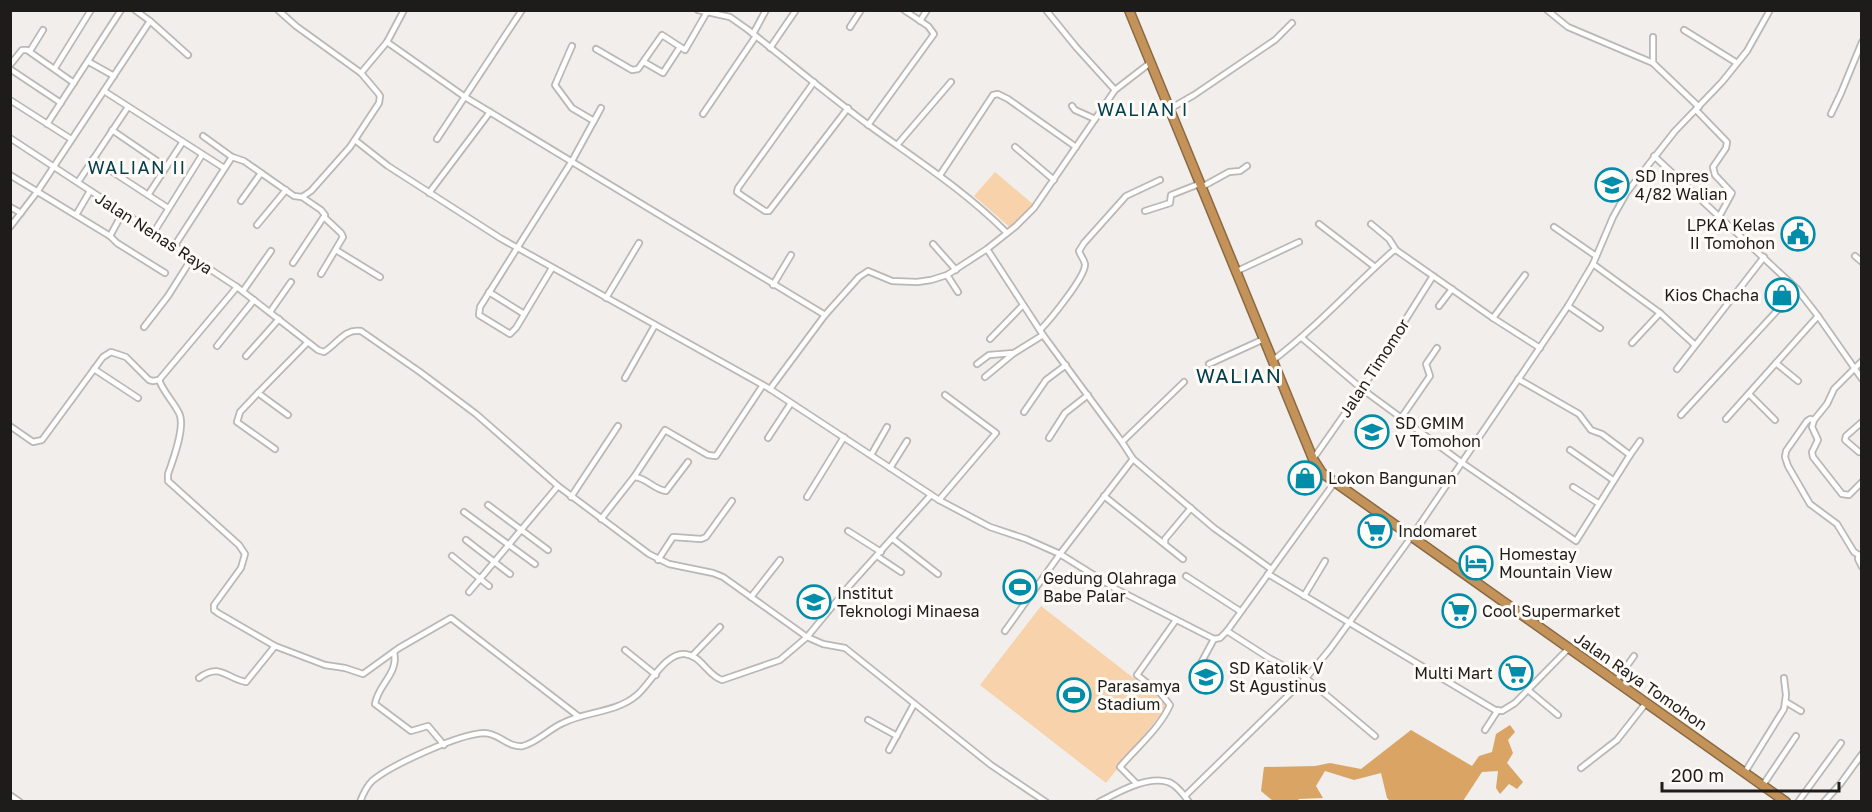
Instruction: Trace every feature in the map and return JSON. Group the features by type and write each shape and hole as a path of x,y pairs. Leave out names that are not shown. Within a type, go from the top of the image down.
{"highway":[{"name":"Jalan Raya Tomohon","path":"1129,10 1199,186 1313,459 1322,473 1786,801"}],"street":[{"path":"55,68 91,10"},
{"path":"47,124 121,10"},
{"path":"135,10 188,55"},
{"path":"278,10 296,26 361,73 378,93 380,99 355,140 311,191 302,197"},
{"path":"361,73 387,42 404,10"},
{"path":"436,139 522,10"},
{"path":"703,114 755,35 766,10"},
{"path":"770,48 796,10"},
{"path":"850,27 861,10"},
{"path":"868,125 933,36 933,31 904,10"},
{"path":"920,21 927,10"},
{"path":"1046,10 1115,90"},
{"path":"1547,10 1568,27 1653,63 1698,108 1727,142 1726,148 1713,167 1715,175 1732,193 1719,217"},
{"path":"1185,796 1306,678 1330,649 1413,536 1568,306 1593,264 1613,217 1628,192 1654,156 1737,63 1770,10"},
{"path":"596,49 632,70 638,69 662,35 685,50 702,11 730,17 868,125 979,205 1007,233"},
{"path":"10,227 37,192 150,21"},
{"path":"1168,110 1275,40 1292,23"},
{"path":"30,51 43,30"},
{"path":"1684,30 1737,63"},
{"path":"1653,37 1653,63"},
{"path":"387,42 489,112 825,315"},
{"path":"1831,114 1862,42"},
{"path":"572,46 555,85 572,108 594,121"},
{"path":"644,62 663,73 680,47"},
{"path":"61,103 10,67 22,50 30,51 74,82"},
{"path":"89,62 114,76"},
{"path":"770,389 825,315 859,277 868,271 900,282 931,280 956,270 1007,233 1029,213 1054,180 1115,90 1150,63"},
{"path":"814,82 737,192 765,211 769,211 848,108"},
{"path":"897,145 951,82"},
{"path":"104,92 224,168"},
{"path":"940,175 993,94 1008,99 1076,147"},
{"path":"10,100 71,139"},
{"path":"1072,106 1075,110 1095,119"},
{"path":"78,182 128,107"},
{"path":"552,268 513,332 507,334 479,315 478,310 572,161 601,108"},
{"path":"429,193 489,112"},
{"path":"112,130 166,167"},
{"path":"203,136 294,196 302,197 321,210 324,218 343,235 321,274"},
{"name":"Jalan Nenas Raya","path":"10,138 243,291 307,343"},
{"path":"355,140 388,166 516,247 770,389 939,500 990,527 1060,554 1116,589 1214,639 1220,638 1227,631 1334,483"},
{"path":"148,195 182,143"},
{"path":"1015,147 1054,180"},
{"path":"154,232 202,155"},
{"path":"1654,156 1797,289 1862,379"},
{"path":"175,245 232,157"},
{"path":"93,159 168,208"},
{"path":"1145,212 1170,203 1172,194 1199,186 1229,171 1240,171 1247,166"},
{"path":"241,201 261,173"},
{"path":"10,175 110,236 117,243 165,273"},
{"path":"986,376 1042,332 1065,302 1085,264 1079,251 1084,243 1126,196 1160,180"},
{"path":"257,225 286,190"},
{"path":"76,215 90,191"},
{"path":"10,207 21,213"},
{"path":"110,236 123,212"},
{"path":"293,263 324,218"},
{"path":"1319,224 1375,267"},
{"path":"1371,224 1389,239 1396,250 1540,348"},
{"path":"1554,227 1596,256"},
{"path":"1235,272 1299,242"},
{"path":"606,298 639,243"},
{"path":"933,244 956,270"},
{"path":"987,249 1023,305 1133,459 1214,528 1304,596 1486,706 1502,711 1509,708 1569,648"},
{"path":"336,250 380,277"},
{"path":"1272,361 1302,338 1375,267 1396,250"},
{"path":"243,291 271,251"},
{"path":"773,285 791,255"},
{"path":"1855,256 1862,262"},
{"path":"1677,369 1764,257"},
{"path":"144,327 168,296 192,258"},
{"path":"1593,264 1660,313 1695,345"},
{"path":"947,275 958,292"},
{"path":"1493,318 1525,275"},
{"name":"Jalan Timomor","path":"1313,459 1362,389 1433,276"},
{"path":"270,312 291,282"},
{"path":"10,426 33,442 42,440 106,354 116,352 126,357 149,380 159,380 237,287"},
{"path":"1439,306 1452,289"},
{"path":"1681,415 1797,289"},
{"path":"489,292 525,314"},
{"path":"217,346 254,300"},
{"path":"990,339 1023,305"},
{"path":"1568,306 1600,328"},
{"path":"1632,343 1660,313"},
{"path":"1726,419 1818,316"},
{"path":"246,356 279,319"},
{"path":"625,378 655,325"},
{"path":"275,449 237,422 240,412 307,343 324,352 347,332 361,331 476,414 571,497 658,560 723,577 807,638 845,648 991,765 1046,801"},
{"path":"1302,338 1362,389 1401,418 1576,541 1640,441"},
{"path":"1209,364 1264,339"},
{"path":"1401,418 1430,376 1426,364 1437,348"},
{"path":"977,364 989,355 1014,353"},
{"path":"1862,361 1834,389 1812,427 1818,440 1812,452 1813,457 1842,494 1849,495 1862,482"},
{"path":"1776,363 1798,381"},
{"path":"1024,412 1046,380 1065,365"},
{"path":"94,369 138,398"},
{"path":"1518,379 1579,414 1591,430 1602,434 1630,455"},
{"path":"159,380 166,396 179,412 182,426 168,481 239,545 245,554 241,568 214,604 214,610 275,646 325,665 363,674 394,652 451,618 578,717"},
{"path":"1122,442 1184,382"},
{"path":"601,519 634,477 665,430 708,455 716,456 763,385"},
{"path":"258,393 288,415"},
{"path":"1749,394 1775,420"},
{"path":"939,500 996,433 945,395"},
{"path":"1049,438 1065,413 1088,395"},
{"path":"768,438 790,403"},
{"path":"1814,420 1810,418 1807,421 1789,445 1785,457 1810,504 1837,524 1854,552 1860,555 1858,559 1862,567"},
{"path":"1859,452 1845,440 1846,436 1862,422"},
{"path":"571,497 618,426"},
{"path":"871,455 886,427"},
{"path":"807,497 844,438"},
{"path":"890,468 907,441"},
{"path":"1570,450 1613,480"},
{"path":"1005,631 1060,554 1133,459"},
{"path":"634,477 639,476 660,490 666,491 688,462"},
{"path":"469,592 558,486"},
{"path":"1573,487 1599,503"},
{"path":"360,801 373,781 392,769 464,737 482,733 496,735 517,747 523,746 561,723 625,703 644,689 671,657 679,654 692,656 716,677 726,679 780,660 807,638 931,495"},
{"path":"1104,496 1183,559"},
{"path":"658,560 673,537 701,539 706,537 732,501"},
{"path":"488,505 548,550"},
{"path":"1165,544 1165,539 1191,508"},
{"path":"464,512 535,564"},
{"path":"848,531 901,572"},
{"path":"893,539 938,574"},
{"path":"466,540 510,574"},
{"path":"452,556 489,586"},
{"path":"751,597 780,560"},
{"path":"1304,596 1325,561"},
{"path":"1186,576 1240,611"},
{"path":"1137,784 1120,767 1154,728 1170,705 1161,693 1137,675 1176,620"},
{"path":"692,656 720,627"},
{"path":"1227,631 1306,678 1375,736"},
{"path":"1201,663 1214,639"},
{"path":"199,678 207,672 218,671 246,682 275,646"},
{"path":"625,650 656,675"},
{"path":"394,652 393,672 376,698 375,704 411,731 428,726 444,745"},
{"path":"1616,681 1634,656"},
{"path":"1745,772 1786,702 1784,678"},
{"path":"1528,690 1558,715"},
{"path":"1786,702 1801,711"},
{"path":"1581,768 1617,740 1646,703"},
{"path":"889,750 914,704"},
{"path":"1485,730 1498,710"},
{"path":"868,720 897,736"},
{"path":"1763,785 1796,736"},
{"path":"1798,801 1841,743"},
{"path":"1824,801 1841,783 1862,754"},
{"path":"1099,801 1137,784 1168,782 1189,801"},
{"path":"10,795 20,801"}],"shaded area":[{"path":"995,172 1034,205 1012,229 974,196"},
{"name":"Parasamya Stadium","path":"1041,606 1168,705 1106,783 980,685"},
{"path":"1510,725 1515,732 1508,740 1513,753 1507,763 1523,782 1517,789 1509,784 1500,794 1496,788 1498,771 1482,772 1463,801 1390,801 1387,798 1381,773 1354,780 1325,771 1316,786 1323,798 1273,801 1261,791 1264,767 1315,766 1330,763 1361,769 1411,730 1472,766 1479,756 1492,752 1496,734"}],"place":[{"name":"SD Inpres 4/82 Walian","path":"1612,185"},
{"name":"LPKA Kelas II Tomohon","path":"1798,234"},
{"name":"Kios Chacha","path":"1782,295"},
{"name":"SD GMIM V Tomohon","path":"1372,432"},
{"name":"Lokon Bangunan","path":"1305,478"},
{"name":"Indomaret","path":"1375,531"},
{"name":"Homestay Mountain View","path":"1476,563"},
{"name":"Gedung Olahraga Babe Palar","path":"1020,587"},
{"name":"Institut Teknologi Minaesa","path":"814,602"},
{"name":"Cool Supermarket","path":"1459,611"},
{"name":"Multi Mart","path":"1516,673"},
{"name":"SD Katolik V St Agustinus","path":"1206,677"},
{"name":"Parasamya Stadium","path":"1074,695"}],"district":[{"name":"WALIAN I","path":"1143,110"},
{"name":"WALIAN II","path":"137,168"},
{"name":"WALIAN","path":"1239,376"}]}
